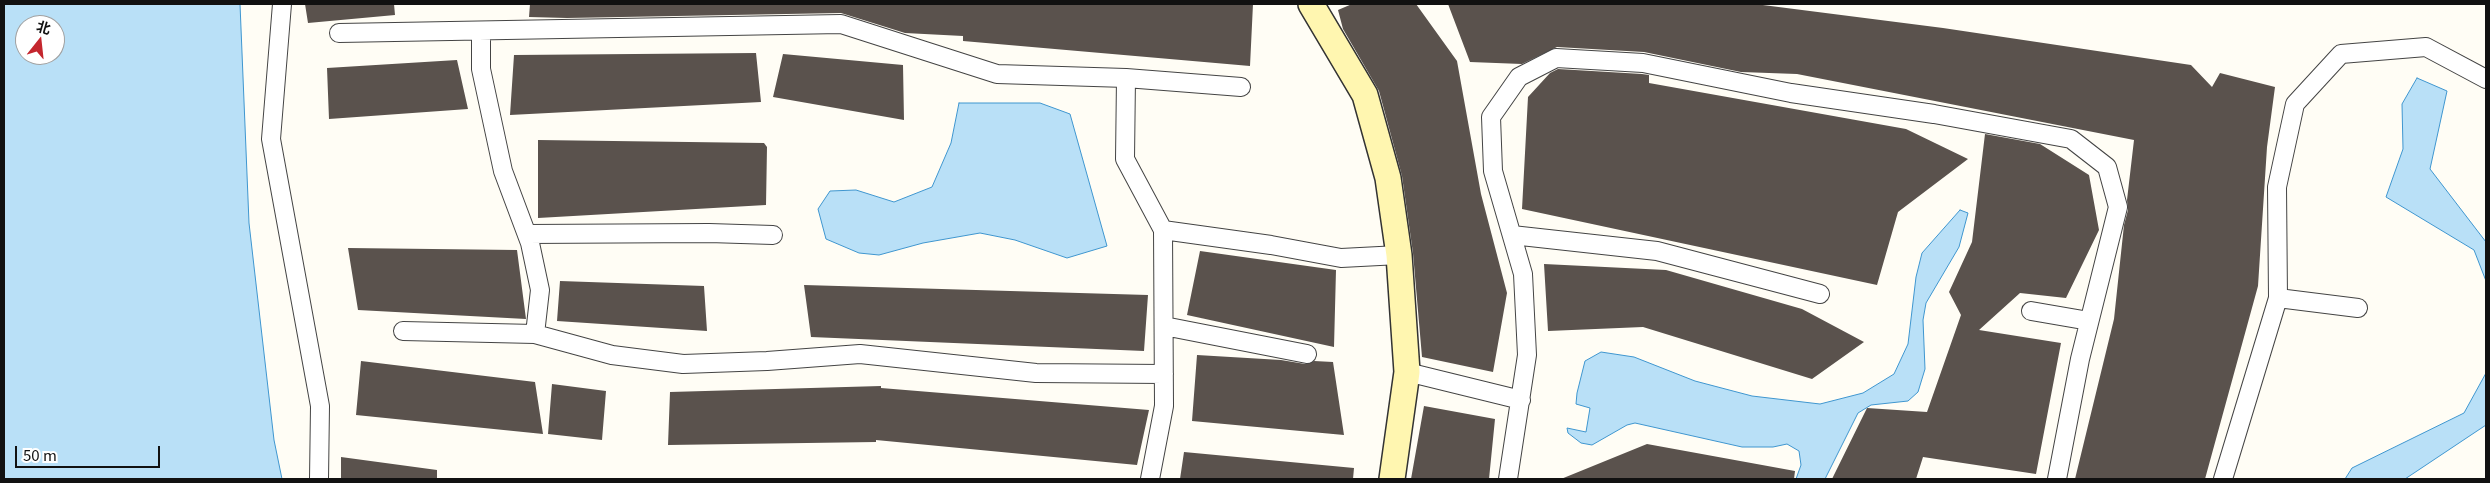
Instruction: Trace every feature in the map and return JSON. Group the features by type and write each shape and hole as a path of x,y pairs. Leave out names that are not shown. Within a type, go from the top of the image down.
{"street":[{"path":"282,4 271,139 320,406 319,479"},
{"path":"1311,4 1365,95 1388,178 1400,255 1406,372 1392,479"},
{"path":"339,33 841,24 997,74 1126,78 1241,87"},
{"path":"481,31 481,69 503,171 527,234 540,290 534,334"},
{"path":"2224,479 2278,298 2277,188 2295,104 2340,54 2426,47 2486,79"},
{"path":"1508,479 1527,355 1523,274 1492,171 1491,117 1519,77 1556,58 1643,63 1791,93 1934,114 2071,138 2107,167 2118,207 2090,321 2057,479"},
{"path":"1126,78 1125,158 1163,230 1164,406 1150,479"},
{"path":"1163,230 1271,245 1342,258 1400,255"},
{"path":"527,234 709,233 773,235"},
{"path":"1512,236 1657,251 1820,294"},
{"path":"2278,298 2358,308"},
{"path":"2031,311 2090,321"},
{"path":"1164,326 1307,354"},
{"path":"403,331 534,334 612,355 683,364 767,361 860,354 1036,373 1164,374"},
{"path":"1406,372 1521,400"}],"water":[{"path":"4,4 240,4 249,223 274,440 282,479 4,479"},
{"path":"2417,78 2447,91 2430,169 2486,242 2486,281 2474,250 2386,197 2403,149 2402,104"},
{"path":"959,103 1040,103 1070,114 1107,246 1067,258 1015,240 980,233 923,243 879,255 859,253 826,239 818,209 830,191 856,190 894,202 932,187 951,143"},
{"path":"1960,210 1968,213 1959,247 1926,303 1923,320 1925,369 1918,392 1908,401 1871,405 1858,413 1825,479 1796,479 1801,465 1799,451 1787,444 1773,447 1742,447 1635,423 1627,425 1592,445 1581,443 1568,433 1567,428 1586,432 1590,408 1576,404 1577,393 1585,361 1601,352 1634,357 1695,381 1752,396 1820,404 1863,393 1894,374 1908,344 1916,277 1922,253"},
{"path":"2486,373 2486,425 2405,479 2345,479 2352,468 2464,413"}],"building":[{"path":"305,4 394,4 395,15 308,23"},
{"path":"530,4 1253,4 1250,66 963,41 963,36 905,33 841,13 529,17"},
{"path":"1352,4 1416,4 1457,61 1481,194 1507,293 1493,372 1422,357 1413,253 1402,176 1379,91 1343,29 1338,10"},
{"path":"1448,4 1755,4 1943,28 2191,65 2212,87 2220,73 2275,87 2267,147 2258,286 2205,479 2075,479 2114,319 2124,225 2128,210 2127,200 2134,140 1797,74 1741,72 1644,52 1557,47 1522,64 1470,62"},
{"path":"756,53 761,102 510,115 514,55"},
{"path":"783,54 903,65 904,120 773,97"},
{"path":"457,60 468,109 329,119 327,68"},
{"path":"1558,69 1649,75 1649,83 1906,129 1968,159 1898,212 1877,285 1522,209 1528,97 1550,73"},
{"path":"1985,134 2040,144 2089,175 2099,230 2066,298 2020,293 1979,330 2061,343 2036,474 1923,457 1916,479 1832,479 1867,408 1927,412 1961,315 1949,292 1972,242"},
{"path":"538,140 764,143 767,147 766,205 538,218"},
{"path":"348,248 517,250 526,319 358,310"},
{"path":"1200,251 1336,270 1334,347 1187,315"},
{"path":"1544,264 1666,270 1802,309 1864,342 1812,379 1643,327 1548,331"},
{"path":"560,281 704,286 707,331 557,321"},
{"path":"804,285 1148,295 1144,351 811,337"},
{"path":"1197,355 1281,360 1305,364 1314,361 1333,362 1344,435 1192,421"},
{"path":"361,361 535,382 543,434 356,415"},
{"path":"552,384 606,391 602,440 548,434"},
{"path":"881,386 881,388 1149,410 1137,465 876,440 876,442 668,445 670,392"},
{"path":"1424,406 1495,419 1489,479 1411,479"},
{"path":"1647,444 1795,471 1794,479 1561,479"},
{"path":"1184,452 1354,468 1353,479 1180,479"},
{"path":"341,457 437,470 437,479 341,479"}]}
